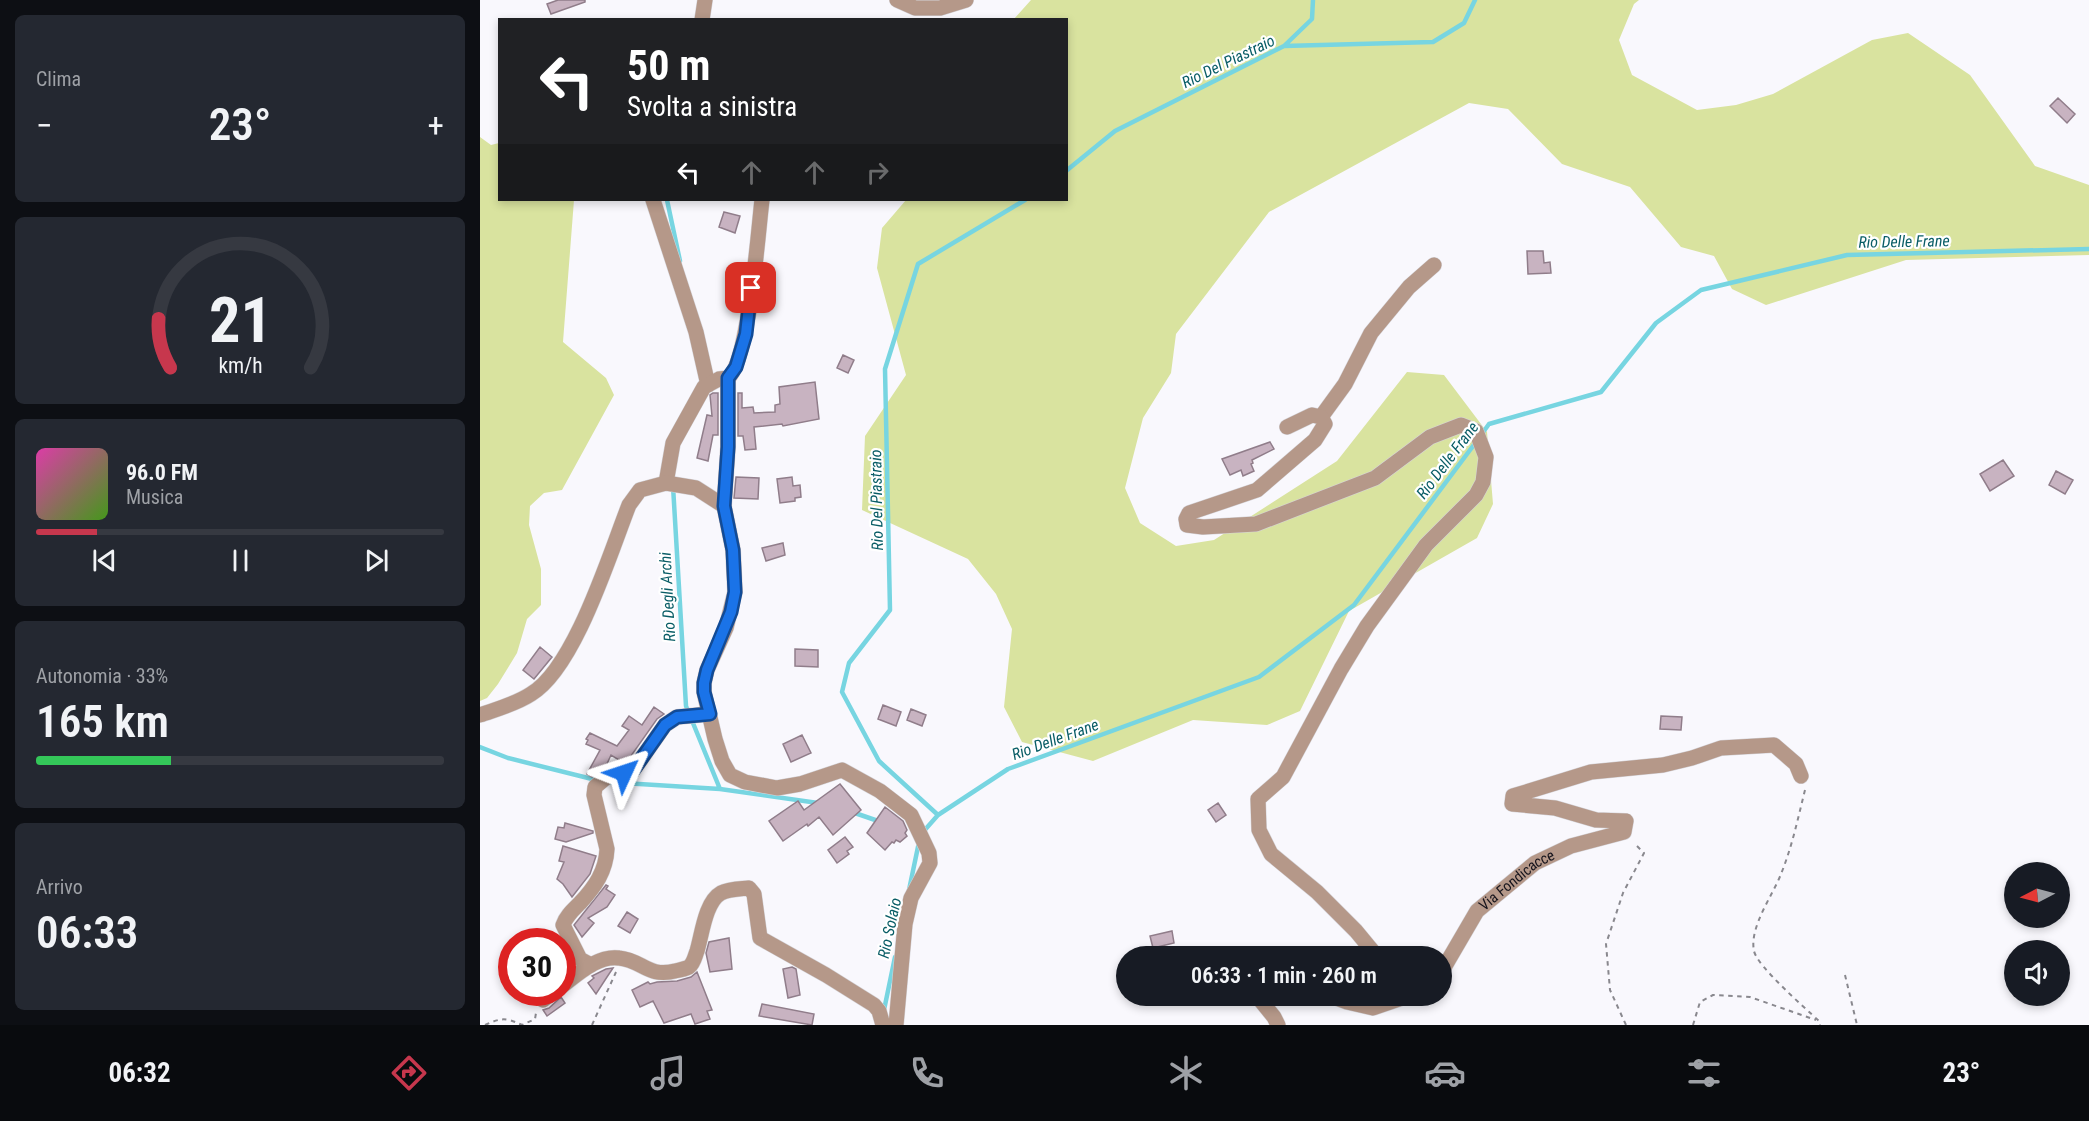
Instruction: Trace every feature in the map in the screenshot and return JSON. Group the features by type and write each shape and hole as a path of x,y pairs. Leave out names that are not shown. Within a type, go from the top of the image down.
{"street":[{"path":"702,18 705,0"},
{"path":"897,0 915,8 940,8 966,0"},
{"path":"653,201 696,332 708,385"},
{"path":"762,201 746,334 736,367 728,378 728,447 724,506 733,550 735,592 731,612 707,670 704,692 722,761 730,775 745,782 777,788 801,784 842,770 880,791 910,815 925,843 930,863 911,898 905,924 896,1025"},
{"path":"1321,417 1345,384 1371,333 1409,287 1434,265"},
{"path":"666,483 674,443 704,387 719,379 728,378"},
{"path":"1287,427 1312,415 1321,417 1325,424 1315,440 1257,490 1189,513 1186,519 1187,525 1203,527 1256,524 1375,478 1430,437 1461,425 1476,431 1486,457 1483,482 1476,495 1426,545 1367,626 1341,669 1284,777 1258,799 1259,830 1271,854 1317,892 1368,946"},
{"path":"480,715 532,694 548,681 574,643 629,505 640,490 666,483 696,488 724,506"},
{"path":"591,966 580,959 563,925 597,883 607,858 607,849 594,795 595,787 609,775 632,772 665,725 672,719 710,714"},
{"path":"1624,832 1626,821 1596,820 1556,808 1512,804 1513,796 1591,772 1663,765 1721,748 1774,745 1796,764 1801,776"},
{"name":"Via Fondicacce","path":"1452,954 1477,911 1535,863 1571,846 1624,832"},
{"path":"576,976 606,959 622,958 653,973 686,968 693,962 704,919 719,895 735,889 748,888 754,894 760,938 874,1005 879,1011 883,1025"},
{"path":"1264,1006 1278,1025"},
{"path":"1364,1006 1373,1008 1379,1006"}],"path":[{"path":"1801,776 1805,789 1796,828 1780,875 1765,905 1755,934 1754,951 1763,967 1819,1023"},
{"path":"1624,832 1644,853 1623,893 1606,944 1610,990 1626,1025"},
{"path":"592,1025 622,958"},
{"path":"1845,975 1857,1025"},
{"path":"1693,1025 1700,1002 1713,995 1750,997 1819,1023"},
{"path":"485,1025 502,1018 522,1025 535,1019 537,1006"}],"green space":[{"path":"1031,0 1639,0 1634,4 1619,40 1632,75 1697,110 1736,105 1773,94 1872,40 1908,33 1970,75 2035,166 2089,185 2089,255 1906,260 1766,305 1732,289 1714,256 1681,247 1630,187 1562,164 1508,109 1469,103 1269,212 1176,334 1171,373 1143,418 1125,488 1140,523 1176,546 1214,540 1337,461 1407,372 1444,375 1487,432 1493,504 1477,538 1349,611 1300,711 1267,725 1193,720 1093,761 1022,742 1004,707 1012,629 996,594 968,559 862,510 865,436 906,375 877,268 882,228 905,201 1068,201 1068,18 1015,18"},
{"path":"480,137 491,145 498,143 498,201 574,201 563,342 606,378 614,395 562,490 544,493 530,506 529,525 541,569 541,605 527,619 517,653 498,684 487,698 480,701"}],"building":[{"path":"558,0 585,0 585,2 551,14 547,4"},
{"path":"2058,98 2075,114 2067,123 2050,106"},
{"path":"724,212 740,216 735,233 719,227"},
{"path":"1527,251 1543,251 1544,263 1550,262 1551,273 1528,274"},
{"path":"843,355 854,360 848,373 837,368"},
{"path":"815,382 819,419 783,426 782,424 754,427 756,449 745,450 743,436 738,436 738,393 742,393 742,408 753,407 754,413 775,412 775,405 780,404 779,387"},
{"path":"718,393 718,435 713,435 708,461 697,458 707,415 712,416 710,395"},
{"path":"1270,442 1274,449 1252,460 1254,471 1243,476 1241,470 1230,475 1222,459"},
{"path":"2003,460 2014,476 1990,491 1980,474"},
{"path":"2056,471 2073,480 2065,494 2049,485"},
{"path":"736,477 759,478 758,499 734,498"},
{"path":"792,477 793,486 800,485 801,497 795,498 795,501 780,503 777,479"},
{"path":"783,543 785,555 766,561 762,548"},
{"path":"540,647 552,657 534,679 523,670"},
{"path":"795,649 818,650 818,667 795,666"},
{"path":"883,705 901,712 896,726 878,719"},
{"path":"654,707 664,714 657,719 626,763 611,755 606,766 592,777 587,774 600,750 586,744 590,733 617,746 629,730 622,726 629,716 642,725"},
{"path":"911,709 926,715 922,726 907,720"},
{"path":"1661,716 1682,717 1681,730 1660,729"},
{"path":"802,735 811,753 791,762 783,744"},
{"path":"840,784 861,810 833,835 819,817 783,841 769,821 798,801 804,810"},
{"path":"1218,803 1226,815 1216,822 1208,810"},
{"path":"885,807 903,821 907,836 900,842 896,840 892,842 885,850 867,833"},
{"path":"565,823 593,831 593,833 566,842 555,839 558,827 564,828"},
{"path":"845,837 853,847 847,851 849,854 837,863 828,850"},
{"path":"563,846 596,856 590,874 572,897 557,879 564,862 559,861"},
{"path":"606,885 608,886 606,889 615,895 607,907 588,918 594,923 582,937 574,925"},
{"path":"627,912 638,919 630,933 618,926"},
{"path":"1172,931 1174,943 1152,946 1150,936"},
{"path":"729,938 732,969 710,972 706,953 709,942"},
{"path":"792,967 796,969 800,995 788,998 783,969"},
{"path":"613,968 596,994 588,983 594,978 592,976"},
{"path":"697,972 712,1010 707,1011 710,1019 695,1024 691,1014 664,1023 653,1001 640,1007 632,990 648,982 650,984 677,981 691,977"},
{"path":"762,1004 814,1014 812,1025 759,1016"},
{"path":"561,1006 547,1016 543,1010"}],"waterway":[{"path":"1284,46 1312,19 1313,0"},
{"name":"Rio Del Piastraio","path":"1068,169 1115,131 1284,46 1433,42 1464,23 1475,0"},
{"name":"Rio Degli Archi","path":"667,201 680,261"},
{"name":"Rio Del Piastraio","path":"938,815 879,761 842,692 849,663 890,610 885,369 918,264 1023,201"},
{"name":"Rio Delle Frane","path":"1481,435 1489,424 1601,392 1656,323 1701,290 1847,255 2089,249"},
{"name":"Rio Delle Frane","path":"923,832 938,815 1008,769 1259,677 1354,605 1476,442"},
{"name":"Rio Degli Archi","path":"673,486 686,706 720,789 818,803"},
{"path":"480,747 508,758 596,780"},
{"path":"607,782 720,789"},
{"name":"Rio Degli Archi","path":"852,812 881,822"},
{"name":"Rio Solaio","path":"909,890 919,842"},
{"name":"Rio Solaio","path":"884,1010 895,957"}],"route":[{"path":"624,773 632,772 665,725 672,719 710,714 704,683 707,670 726,628 735,592 733,550 726,525 724,506 728,447 728,378 736,367 746,334 751,288"}]}
